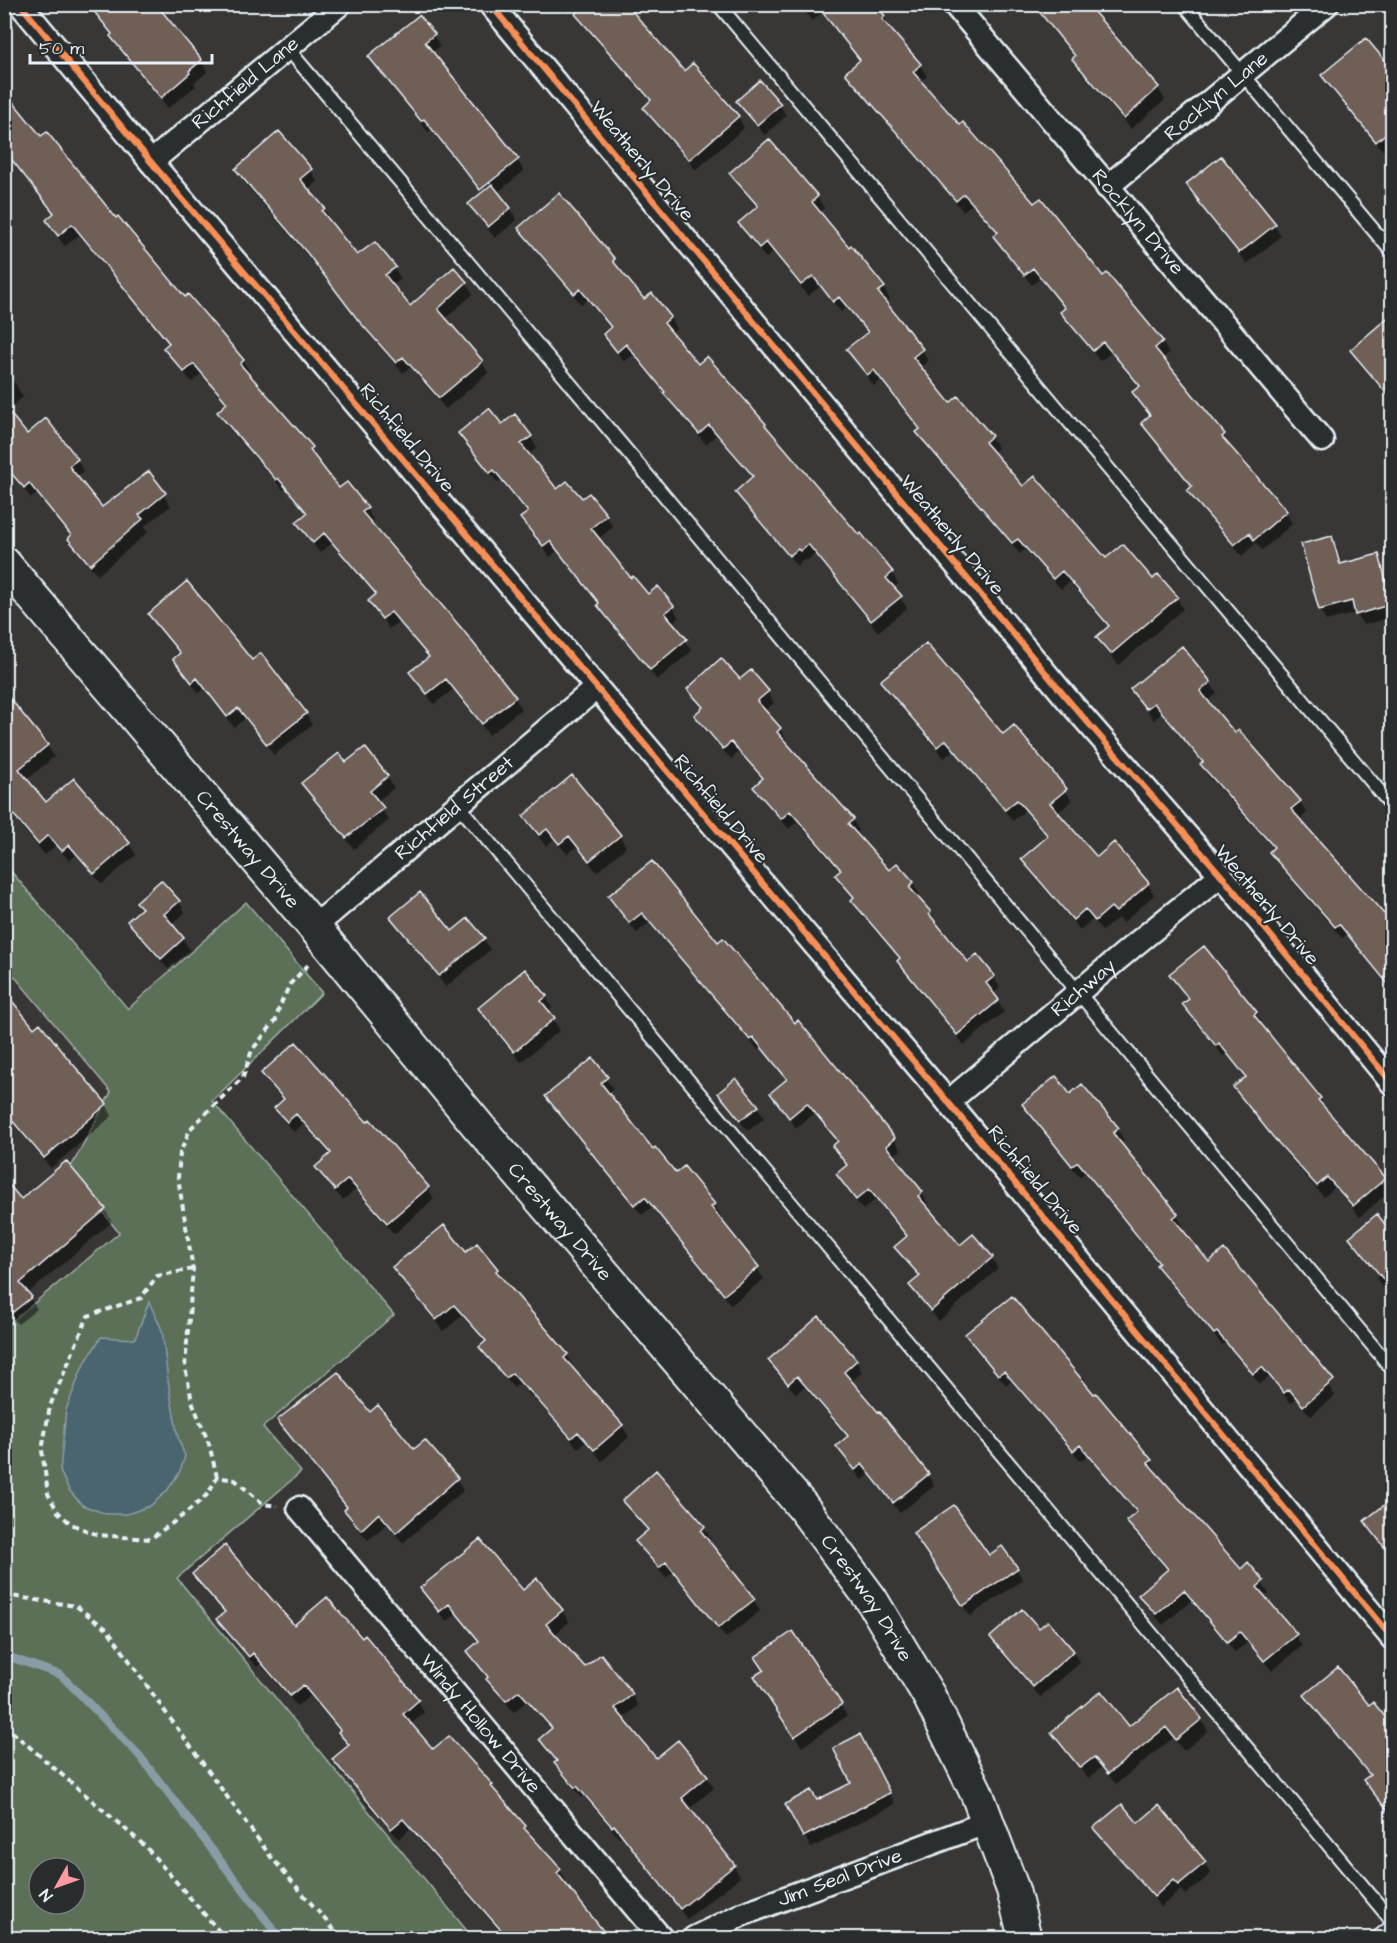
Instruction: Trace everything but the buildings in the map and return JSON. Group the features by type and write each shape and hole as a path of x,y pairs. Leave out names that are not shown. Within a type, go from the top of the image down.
{"main road":[{"name":"Crestway Drive","path":"4,563 802,1506 871,1599 929,1696 977,1794 1013,1890 1025,1938"}],"street":[{"name":"Richfield Drive","path":"20,4 151,162 948,1101 1392,1638"},
{"name":"Richfield Lane","path":"151,162 340,4"},
{"name":"Weatherly Drive","path":"490,4 1069,701 1221,875 1392,1083"},
{"name":"Rocklyn Drive","path":"954,4 1322,440"},
{"name":"Rocklyn Lane","path":"1107,188 1327,4"},
{"name":"Richfield Street","path":"321,936 458,805 596,688"},
{"name":"Richway","path":"948,1101 1221,875"},
{"name":"Windy Hollow Drive","path":"299,1508 662,1938"},
{"name":"Jim Seal Drive","path":"694,1938 743,1914 988,1822"}],"lane":[{"path":"718,4 1392,806"},
{"path":"1184,4 1392,252"},
{"path":"288,49 635,461 1392,1369"},
{"path":"458,805 1392,1921"},
{"path":"1377,1938 1392,1926"}],"path":[{"path":"193,1269 157,1276 141,1298 87,1316 50,1406 42,1450 48,1494 58,1512 71,1524 98,1535 150,1539 208,1494 217,1477 209,1444 192,1401 184,1367 193,1269 178,1178 180,1153 190,1129 243,1077 252,1050 276,1020 290,984 321,936"},
{"path":"217,1477 235,1480 263,1504"},
{"path":"4,1595 76,1606 108,1630 272,1857 341,1938"},
{"path":"4,1725 145,1846 225,1938"}],"green space":[{"path":"4,863 128,1009 246,902 322,993 212,1101 394,1315 263,1427 301,1472 177,1578 473,1938 5,1938 5,1327 119,1233 70,1169 111,1092 5,965"}],"water":[{"path":"149,1302 162,1330 178,1438 185,1456 180,1471 167,1491 150,1506 127,1514 106,1514 82,1505 69,1490 60,1471 66,1410 82,1368 101,1337 135,1339"}],"waterway":[{"path":"4,1655 61,1675 139,1755 280,1938"}],"cycle path":[{"path":"20,4 151,162 948,1102 1392,1638"},
{"path":"490,4 1069,701 1221,875 1392,1083"}]}
